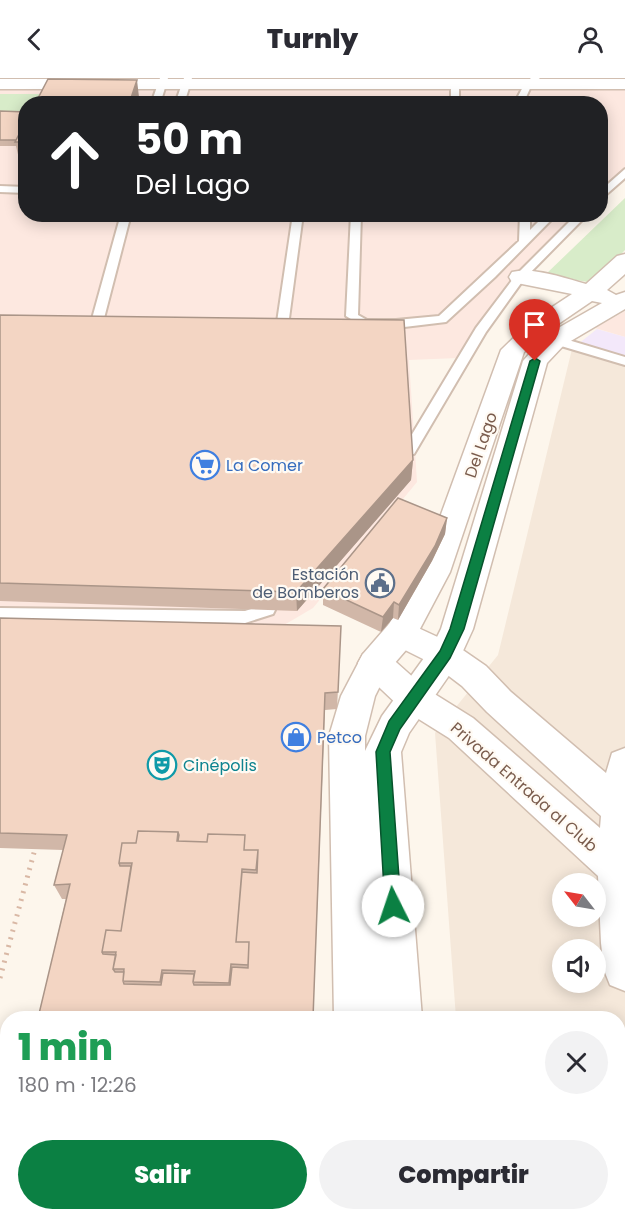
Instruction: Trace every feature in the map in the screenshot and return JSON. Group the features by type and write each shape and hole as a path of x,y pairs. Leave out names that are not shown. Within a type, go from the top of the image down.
{"street":[{"path":"461,83 501,78"},
{"path":"0,84 163,81 461,83 595,81 625,84"},
{"path":"520,278 557,283 619,280"},
{"name":"Del Lago","path":"399,1006 383,752 394,726 446,654 457,629 535,361 619,280"},
{"name":"Del Lago","path":"355,1005 348,736 358,696 375,663 401,633 435,572 480,450 513,350 526,335 619,280"},
{"path":"435,572 471,583"},
{"path":"401,633 446,654 474,676 499,702 620,809"},
{"name":"Privada Entrada al Club","path":"375,663 413,698 461,728 616,867"},
{"path":"625,764 616,867 625,970"},
{"path":"353,952 396,950"},
{"path":"355,1005 399,1006"}],"lane":[{"path":"157,96 163,81"},
{"path":"182,96 187,81"},
{"path":"523,96 532,81"},
{"path":"595,81 625,89"},
{"path":"457,96 461,83"},
{"path":"608,189 625,172"},
{"path":"0,189 18,189"},
{"path":"96,326 124,222"},
{"path":"260,327 282,326 297,222"},
{"path":"356,222 352,316 364,323 396,324 442,319 491,275 544,222"},
{"path":"524,242 525,222"},
{"path":"409,450 480,331 520,278 575,222"},
{"path":"555,340 625,362"},
{"path":"0,614 245,617 267,610"}],"path":[{"path":"0,978 35,849"}],"shaded area":[{"path":"0,78 625,78 625,167 608,186 608,96 18,96 18,222 577,222 458,358 409,360 417,482 313,608 262,638 0,632"},
{"path":"625,311 625,337 595,328"},
{"path":"597,329 625,337 625,365 572,349"},
{"path":"572,349 625,365 625,1011 455,1011 435,733 498,655"}],"green space":[{"path":"0,94 43,94 44,96 18,96 18,117 0,116"},
{"path":"625,198 625,250 594,283 545,275 600,222 608,222 608,214"}],"building":[{"path":"48,79 137,80 132,96 39,96"},
{"path":"0,111 18,112 16,140 0,140"},
{"name":"La Comer","path":"0,315 404,320 413,460 296,592 0,583"},
{"name":"Estación de Bomberos","path":"398,498 447,518 435,546 399,605 394,602 383,617 323,589"},
{"name":"Cinépolis","path":"0,618 341,626 338,692 325,693 313,1011 40,1011 70,884 54,885 67,835 0,833","holes":["138,831 178,832 178,841 207,842 208,834 245,835 244,850 258,850 257,873 242,872 236,942 249,942 248,968 232,967 230,985 194,985 194,974 163,973 161,985 124,984 124,972 115,972 113,969 116,955 102,952 106,930 121,931 131,866 120,866 122,843 136,843"]},
{"path":"138,831 178,832 177,841 207,842 208,834 245,835 244,850 258,850 256,870 242,869 236,942 249,942 248,965 231,964 229,983 193,982 195,971 162,970 160,982 123,981 124,969 113,969 116,952 102,952 106,930 121,931 132,863 119,863 122,843 136,843"}],"place":[{"name":"La Comer","path":"205,465"},
{"name":"Estación de Bomberos","path":"380,583"},
{"name":"Petco","path":"296,737"},
{"name":"Cinépolis","path":"162,765"}],"route":[{"path":"393,906 383,752 394,726 446,654 457,629 535,361"}]}
